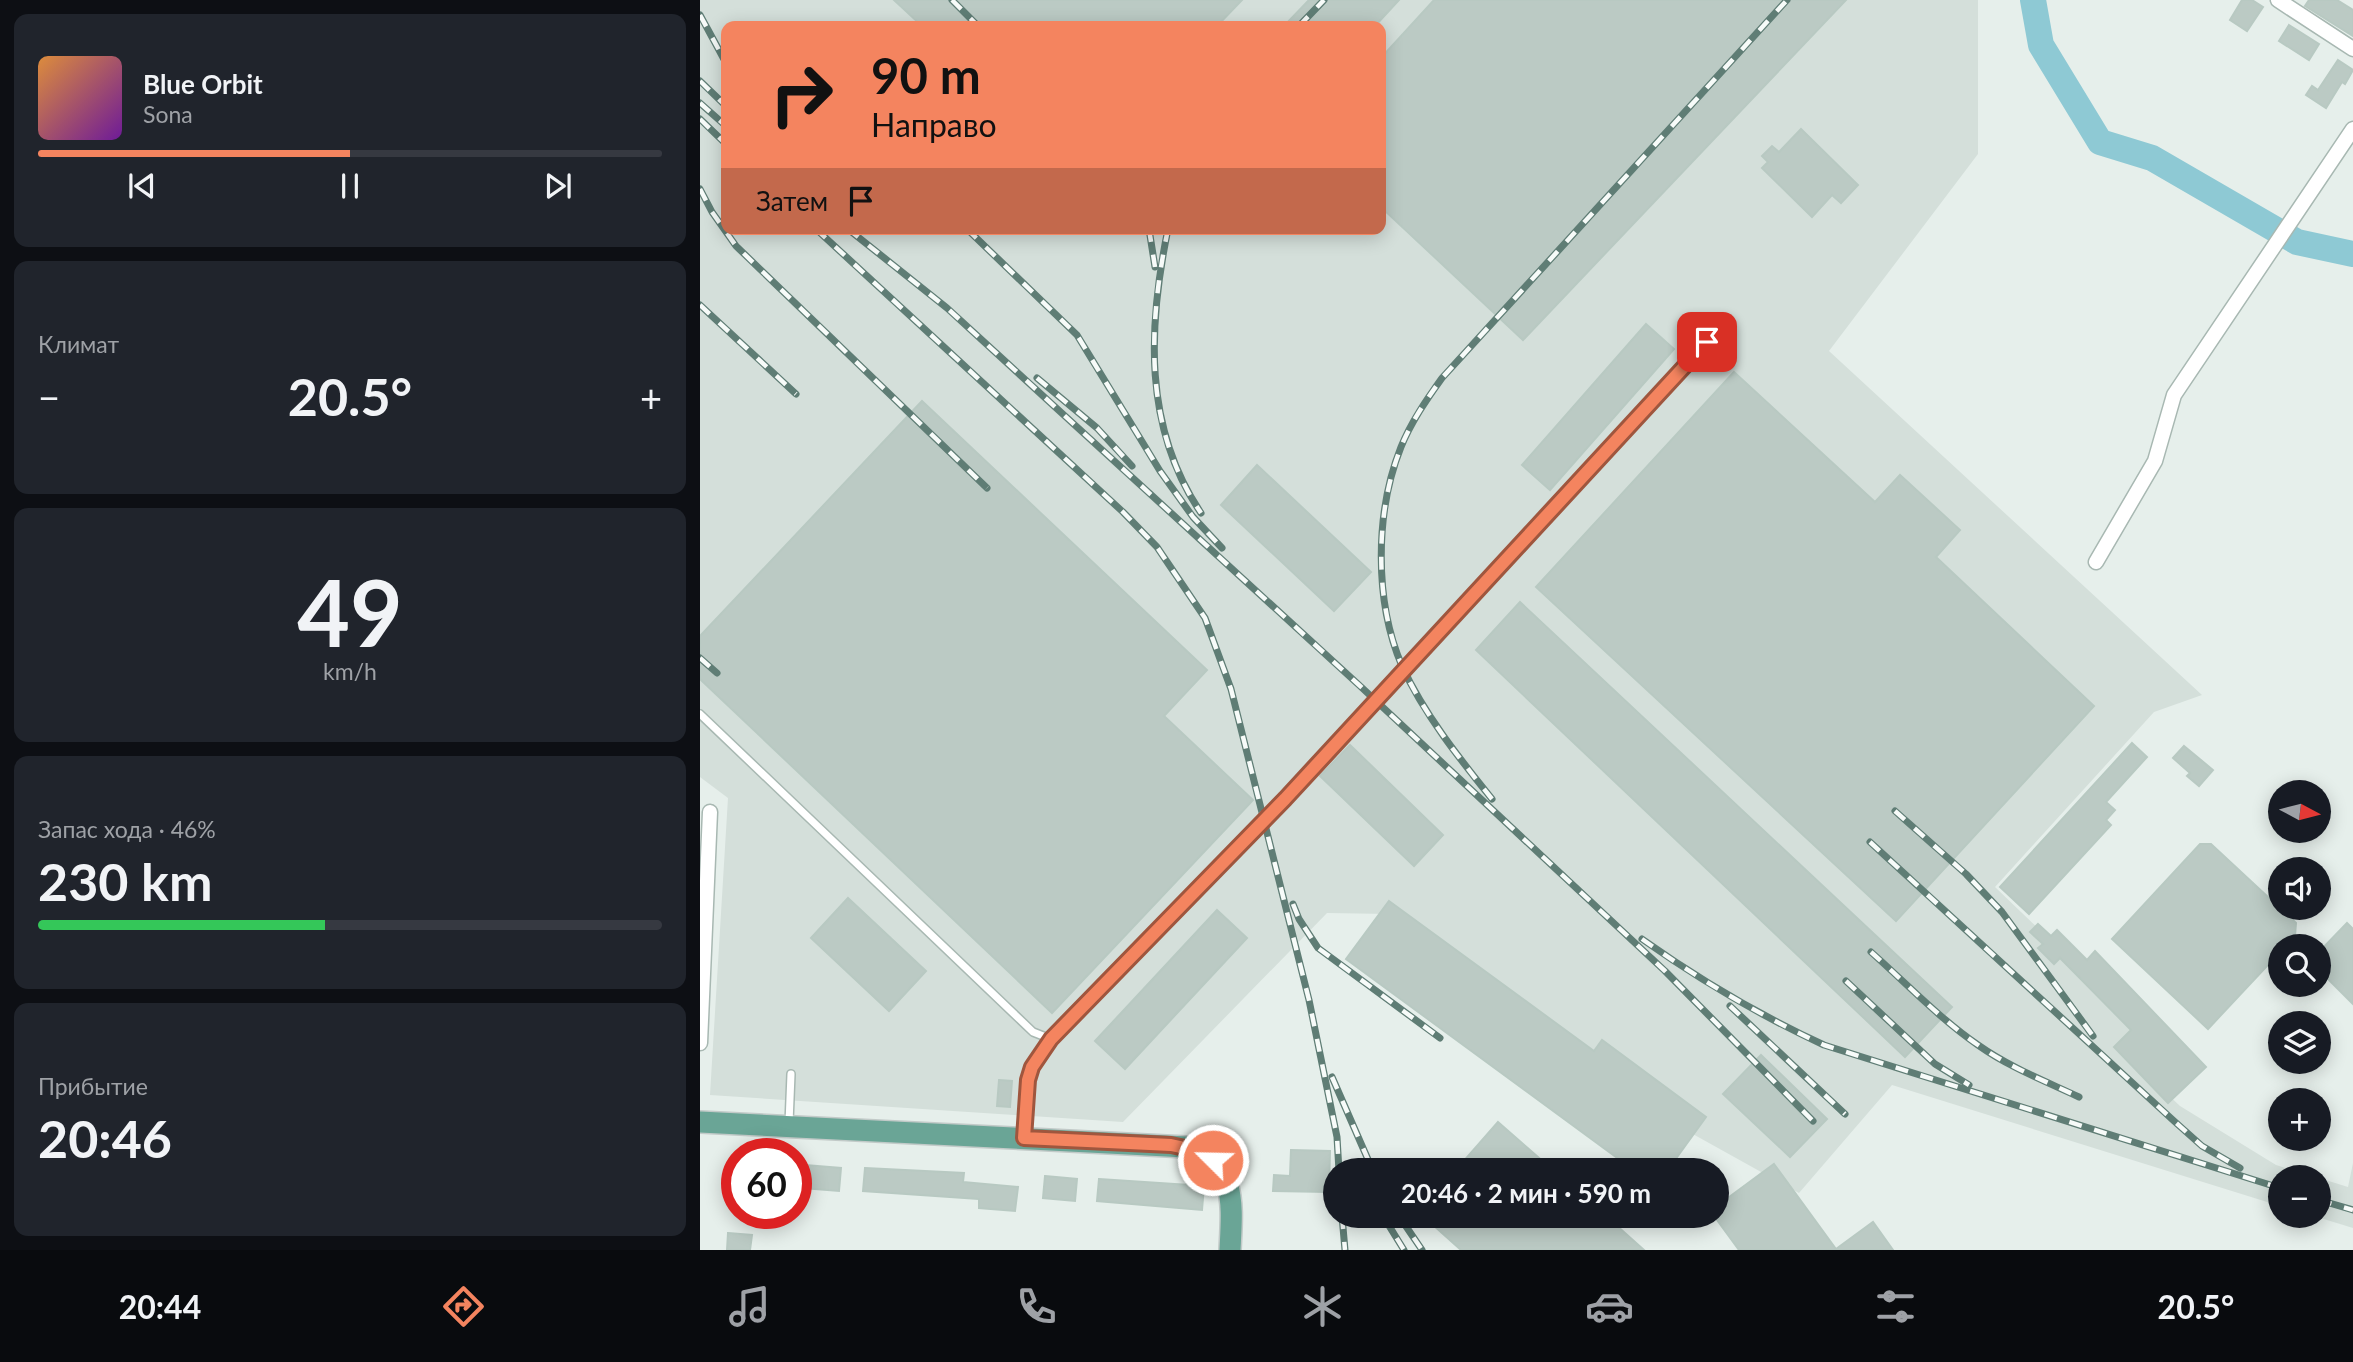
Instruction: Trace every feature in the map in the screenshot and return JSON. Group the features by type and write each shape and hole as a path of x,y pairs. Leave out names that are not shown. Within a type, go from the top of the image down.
{"main road":[{"path":"700,1122 1185,1147 1199,1151 1221,1169 1229,1187 1232,1205 1230,1250"}],"street":[{"path":"2278,0 2353,49"},
{"path":"2096,562 2155,461 2174,395 2353,129"},
{"path":"700,1042 710,812"}],"lane":[{"path":"1024,1138 1028,1080 1032,1067 1051,1039 1285,799 1727,321"},
{"path":"700,714 1033,1032 1051,1039"},
{"path":"789,1127 791,1074"}],"shaded area":[{"path":"700,0 1978,0 1978,154 1829,351 2202,695 2154,712 1995,887 2140,1026 2145,1073 2180,1106 2276,1165 2268,1165 2268,1202 1892,1085 1799,1193 1682,1128 1389,914 1327,913 1123,1122 710,1095 728,798 700,777"},
{"path":"2353,1163 2353,1228 2331,1221 2331,1182 2348,1187"}],"building":[{"path":"894,0 1242,0 1222,21 917,21"},
{"path":"1309,0 1399,0 1380,21 1289,21"},
{"path":"1434,0 1846,0 1523,340 1386,212 1386,53"},
{"path":"2242,0 2252,0 2263,7 2247,31 2230,20"},
{"path":"2309,0 2337,0 2353,10 2353,36 2305,6"},
{"path":"2289,25 2319,44 2309,60 2279,41"},
{"path":"2338,60 2353,70 2326,108 2306,95 2312,86 2318,90"},
{"path":"1801,129 1858,185 1841,203 1832,195 1812,217 1762,168 1768,162 1762,156 1772,146 1779,152"},
{"path":"1646,324 1674,349 1550,490 1522,465"},
{"path":"1734,372 1875,502 1900,475 1960,530 1936,557 2094,706 1896,921 1536,587"},
{"path":"922,401 1207,670 1164,716 1253,800 1052,1013 700,679 700,636"},
{"path":"1257,465 1371,572 1334,611 1221,505"},
{"path":"1520,602 1952,1007 1905,1057 1476,650"},
{"path":"2132,743 2147,757 2106,802 2115,810 2106,820 2111,825 2029,914 2000,887"},
{"path":"1350,745 1443,835 1414,866 1320,776"},
{"path":"2184,746 2213,770 2199,786 2187,776 2190,773 2173,758"},
{"path":"2200,844 2211,844 2268,897 2268,920 2293,920 2296,923 2295,934 2268,934 2268,965 2208,1029 2112,939"},
{"path":"848,898 926,971 889,1011 811,938"},
{"path":"1389,901 1594,1051 1602,1040 1706,1117 1676,1158 1617,1158 1346,959"},
{"path":"1217,910 1247,938 1125,1069 1095,1041"},
{"path":"2347,923 2353,929 2353,1004 2331,982 2331,940"},
{"path":"2038,924 2051,936 2057,930 2087,960 2095,951 2206,1067 2168,1103 2114,1047 2131,1030 2060,958 2054,964 2038,948 2043,944 2030,932"},
{"path":"1761,1055 1827,1119 1790,1157 1723,1094"},
{"path":"999,1080 1012,1081 1010,1107 997,1106"},
{"path":"1498,1122 1539,1158 1466,1158"},
{"path":"1291,1150 1330,1151 1330,1158 1323,1158 1323,1192 1273,1191 1274,1175 1290,1176"},
{"path":"1774,1164 1836,1249 1873,1222 1893,1250 1739,1250 1723,1228 1729,1228 1729,1197"},
{"path":"812,1166 841,1168 839,1191 812,1189"},
{"path":"865,1168 964,1173 963,1182 1018,1187 1015,1211 979,1208 979,1199 863,1191"},
{"path":"1045,1176 1077,1179 1075,1201 1043,1198"},
{"path":"1099,1179 1204,1186 1202,1210 1097,1201"},
{"path":"1436,1228 1619,1228 1644,1250 1461,1250"},
{"path":"728,1233 752,1235 750,1250 727,1250"}],"waterway":[{"path":"2033,0 2041,45 2100,142 2152,158 2297,242 2353,254"}],"railway":[{"path":"952,0 973,21"},
{"path":"1304,21 1324,0"},
{"path":"1492,799 1431,718 1411,684 1393,641 1386,614 1381,556 1383,528 1386,499 1401,447 1414,420 1442,378 1787,0"},
{"path":"700,15 721,54"},
{"path":"700,81 721,101"},
{"path":"700,103 721,122"},
{"path":"700,119 721,139"},
{"path":"700,189 721,225"},
{"path":"728,235 736,246 987,488"},
{"path":"823,235 1123,512 1157,547 1205,618 1231,689 1309,1000 1337,1137 1338,1158"},
{"path":"856,235 947,308 1359,685 1665,971 1813,1121"},
{"path":"973,235 1077,335 1160,471 1193,517 1222,548"},
{"path":"1150,235 1155,267"},
{"path":"1167,235 1157,302 1155,375 1169,446 1182,480 1201,513"},
{"path":"700,305 796,394"},
{"path":"1037,378 1097,428 1132,466"},
{"path":"700,658 717,673"},
{"path":"1895,811 1966,874 2002,912 2093,1036"},
{"path":"1870,842 2202,1146 2240,1168"},
{"path":"1293,904 1299,919 1318,948 1440,1038"},
{"path":"1642,939 1730,996 1824,1045 2268,1184"},
{"path":"1871,952 1936,1012 1978,1045 2015,1067 2079,1097"},
{"path":"1846,981 1935,1064 1969,1085"},
{"path":"1730,1006 1845,1114"},
{"path":"1332,1077 1367,1158"},
{"path":"2331,1204 2353,1210"},
{"path":"1343,1228 1345,1250"},
{"path":"1390,1228 1404,1250"},
{"path":"1407,1228 1422,1250"}],"route":[{"path":"1213,1160 1199,1151 1171,1145 1024,1138 1028,1080 1032,1067 1051,1039 1285,799 1707,342"}]}
